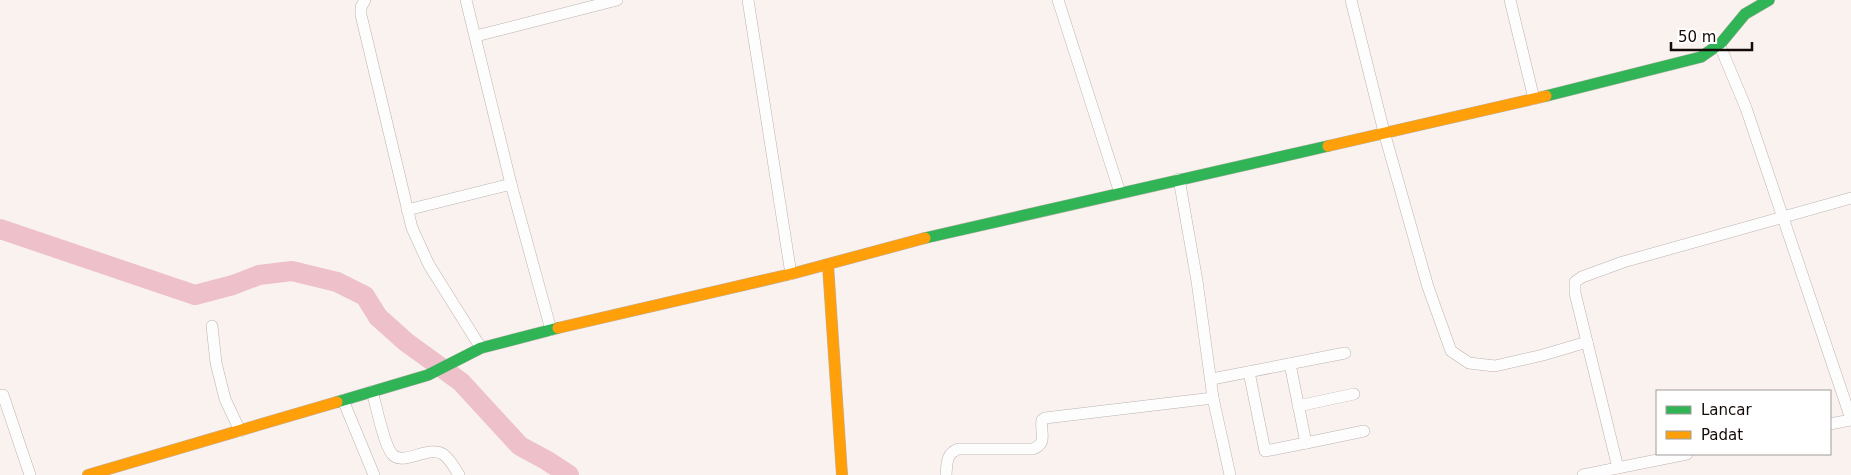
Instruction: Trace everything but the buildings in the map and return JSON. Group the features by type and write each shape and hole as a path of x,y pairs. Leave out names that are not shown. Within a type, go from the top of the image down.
{"street":[{"path":"365,0 361,7 361,14 407,210 419,246 481,348"},
{"path":"466,0 511,184 550,330"},
{"path":"476,36 617,0"},
{"path":"748,0 791,274"},
{"path":"1058,0 1120,193"},
{"path":"1351,0 1384,132 1428,287 1451,351 1469,363 1495,366 1587,342"},
{"path":"1510,0 1534,99"},
{"path":"88,475 372,392 428,374 481,348 550,330 828,265 916,240 1534,99 1701,58 1720,46 1745,14 1769,0"},
{"path":"1720,46 1746,108 1851,419 1831,424"},
{"path":"1179,179 1212,380 1213,398 1230,475"},
{"path":"407,210 511,184"},
{"path":"1612,471 1587,342 1575,293 1575,282 1582,277 1623,262 1851,198"},
{"path":"828,265 842,475"},
{"path":"212,326 216,363 225,399 240,431"},
{"path":"1212,380 1345,353"},
{"path":"1290,364 1306,443"},
{"path":"1249,372 1265,451 1364,431"},
{"path":"372,392 386,442 396,458 439,452 450,461 459,475"},
{"path":"1298,406 1354,394"},
{"path":"3,395 30,475"},
{"path":"946,475 950,454 958,449 1033,449 1040,446 1042,442 1041,425 1042,420 1045,418 1213,398"},
{"path":"343,400 374,475"},
{"path":"1583,475 1612,471 1683,455"}],"waterway":[{"path":"0,229 195,295 233,285 259,275 292,271 337,282 365,296 378,317 406,342 461,382 520,446 569,475"}],"traffic: fast":[{"path":"1546,96 1701,57 1721,43 1745,14 1769,0"},
{"path":"925,238 1328,146"},
{"path":"337,402 428,375 481,348 558,328"}],"traffic: slow":[{"path":"1328,146 1546,96"},
{"path":"558,328 791,274 925,238"},
{"path":"828,265 842,475"},
{"path":"88,475 337,402"}]}
